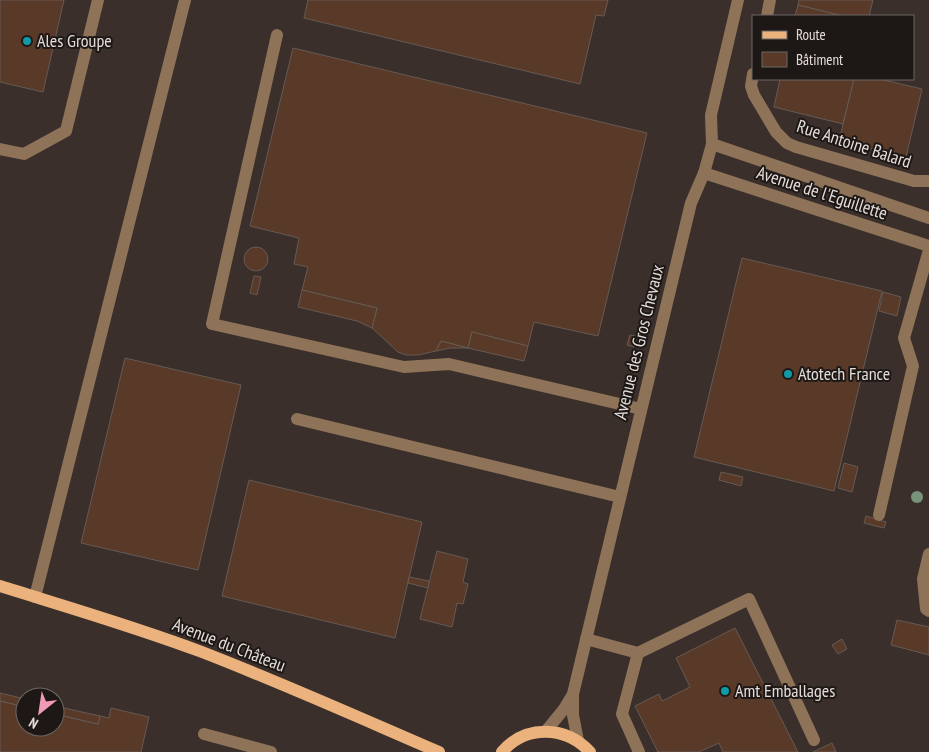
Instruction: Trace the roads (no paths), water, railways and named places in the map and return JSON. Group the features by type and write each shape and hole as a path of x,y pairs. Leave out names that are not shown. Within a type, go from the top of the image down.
{"main road":[{"name":"Avenue du Château","path":"0,586 156,635 202,652 439,752"},
{"path":"502,752 521,737 546,731 559,733 578,741 590,752"}],"street":[{"path":"0,149 24,154 66,131 98,0"},
{"path":"35,597 185,0"},
{"name":"Avenue des Gros Chevaux","path":"578,741 573,715 573,694 691,203 704,173 712,144 711,115 738,0"},
{"path":"766,15 770,0"},
{"path":"277,35 212,324 404,367 449,364 641,409"},
{"name":"Rue Antoine Balard","path":"752,80 751,86 754,95 776,132 788,143 796,147 914,181 929,181"},
{"name":"Avenue de l'Eguillette","path":"712,144 929,218"},
{"name":"Avenue de l'Eguillette","path":"704,173 929,246"},
{"path":"878,515 912,366 904,338 929,250"},
{"path":"297,419 620,497"},
{"path":"929,554 923,579 926,609 929,611"},
{"path":"586,639 638,653 749,599 814,740"},
{"path":"638,653 622,714 639,752"},
{"name":"Avenue des Gros Chevaux","path":"546,731 564,709 573,694"},
{"path":"204,734 271,752"}],"place":[{"name":"Ales Groupe","path":"27,41"},
{"name":"Atotech France","path":"788,374"},
{"name":"Amt Emballages","path":"725,691"}]}
